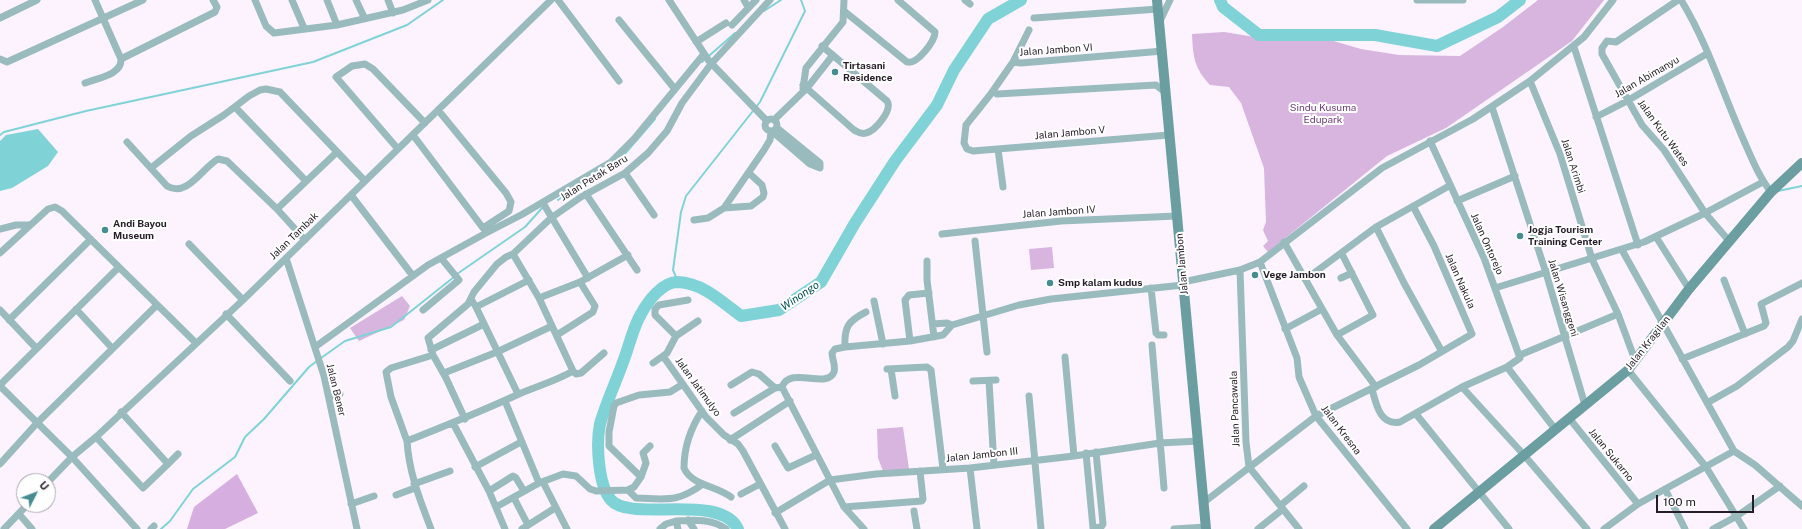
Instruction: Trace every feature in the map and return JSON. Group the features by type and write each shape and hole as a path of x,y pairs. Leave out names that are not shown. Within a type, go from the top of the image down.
{"street":[{"path":"0,18 37,0"},
{"path":"84,83 117,71 122,65 121,59 102,18 96,0"},
{"path":"0,59 7,62 143,0"},
{"path":"121,59 215,12 217,7 214,0"},
{"path":"255,0 266,26 271,32 274,33 337,25 393,13 419,2 428,0"},
{"path":"292,0 304,28"},
{"path":"327,0 337,25"},
{"path":"356,0 364,18"},
{"path":"388,0 393,13"},
{"name":"Jalan Tambak","path":"56,474 72,457 96,437 226,314 243,300 551,0"},
{"path":"558,0 618,81"},
{"path":"669,0 707,59 770,120 777,123 770,140 724,208 708,218 694,220"},
{"path":"744,0 748,7"},
{"path":"696,42 729,24 756,0"},
{"path":"315,347 413,276 441,258 543,203 614,159 638,134 674,88 770,0"},
{"path":"805,88 806,68 822,46 843,22 844,0"},
{"path":"844,11 901,58 907,62 913,63 918,60 934,37 934,32 898,0"},
{"path":"1160,21 1170,0"},
{"path":"1417,0 1463,0"},
{"path":"932,324 947,323 952,325 983,315 1051,299 1183,284 1240,270 1260,262 1382,168 1492,107 1530,81 1574,47 1588,34 1613,0"},
{"path":"1679,0 1695,24 1734,118 1763,182 1771,192"},
{"name":"Jalan Kutu Wates","path":"1679,0 1616,42 1607,41 1602,48 1602,54 1627,101 1642,125 1670,159 1705,213 1730,242"},
{"path":"1034,18 1158,5"},
{"name":"Jalan Jambon","path":"1158,5 1206,528"},
{"path":"619,20 674,88"},
{"path":"1013,62 1029,30"},
{"path":"805,88 854,130 862,134 868,133 874,128 888,112 889,106 887,101 822,46"},
{"path":"1574,47 1638,245"},
{"name":"Jalan Jambon VI","path":"973,151 967,149 964,143 966,125 990,95 1013,62 1021,64 1162,52"},
{"name":"Jalan Abimanyu","path":"1596,117 1627,101 1708,53"},
{"path":"812,161 774,130 765,127 770,120 805,88 833,55"},
{"name":"Jalan Petak Baru","path":"432,352 428,338 447,323 471,299 474,292 497,264 513,254 552,218 586,194 625,173 661,138 707,59"},
{"path":"398,149 336,77 352,66 366,64 373,69 425,123"},
{"name":"Jalan Arimbi","path":"1530,81 1560,154 1592,259 1618,314 1635,360"},
{"path":"997,94 1156,85 1166,93"},
{"path":"150,168 191,136 236,107 249,96 260,90 271,90 280,92 365,181"},
{"path":"236,107 306,180"},
{"name":"Jalan Wisanggeni","path":"1492,107 1546,272 1585,405"},
{"path":"413,135 483,228 508,211 511,202 506,193 438,110"},
{"name":"Jalan Jambon V","path":"973,151 1169,135"},
{"name":"Jalan Ontorejo","path":"1430,141 1495,288 1520,356"},
{"path":"127,142 167,186 180,190 215,161 224,160 278,210 305,240"},
{"path":"998,149 1004,188"},
{"path":"278,210 306,180 337,152"},
{"name":"Jalan Kragilan","path":"1434,529 1478,491 1628,370 1689,289 1771,192 1802,163"},
{"path":"625,173 654,215"},
{"path":"724,208 751,206 762,197 764,189 762,185 749,173"},
{"path":"1457,201 1515,176"},
{"path":"1495,288 1638,245 1705,213 1763,182"},
{"path":"1306,279 1342,254 1376,227 1449,186"},
{"path":"586,194 637,270"},
{"path":"351,195 413,276"},
{"path":"543,203 588,278"},
{"name":"Jalan Nakula","path":"1413,206 1434,246 1472,332 1471,335 1441,350"},
{"path":"0,252 48,209 55,207 62,211 118,268 196,343"},
{"name":"Jalan Jambon IV","path":"942,234 1061,221 1177,216"},
{"path":"0,229 16,225 30,225"},
{"path":"1203,503 1249,466 1316,416 1419,365 1441,350 1404,283 1376,227"},
{"path":"9,320 90,240"},
{"path":"1658,240 1689,289"},
{"path":"975,241 987,352"},
{"path":"1284,242 1337,336 1374,388 1380,413 1389,422 1400,422 1462,387 1507,367 1520,356 1618,314"},
{"path":"189,244 243,300"},
{"path":"1622,250 1734,451 1755,465 1802,506"},
{"path":"513,254 539,298 573,371 576,374 581,373 604,353"},
{"path":"1337,336 1373,315 1342,254"},
{"path":"539,298 580,282 628,255"},
{"name":"Jalan Bener","path":"286,258 324,376 357,529"},
{"path":"423,310 459,280 441,258"},
{"path":"927,261 928,293 934,337"},
{"name":"Jalan Kresna","path":"1260,262 1297,358 1299,377 1316,416 1407,529"},
{"path":"118,268 0,385 72,457 137,529"},
{"name":"Jalan Pancawala","path":"1240,270 1246,442 1249,466"},
{"path":"1341,278 1352,273"},
{"path":"476,307 529,280"},
{"path":"1724,280 1745,334"},
{"path":"557,335 593,312 595,309 595,306 580,282"},
{"path":"1682,359 1766,325 1761,304 1802,283"},
{"path":"1151,288 1156,333 1158,335 1164,335"},
{"path":"910,341 905,300 909,295 928,293"},
{"path":"471,299 518,394"},
{"path":"676,336 656,315 655,309 658,305 688,300"},
{"path":"874,301 883,344"},
{"path":"0,464 37,423 72,390 156,305"},
{"path":"76,309 112,348"},
{"path":"1285,329 1322,309"},
{"path":"0,310 36,348"},
{"path":"845,347 847,326 866,312"},
{"path":"226,314 290,381"},
{"path":"1707,403 1737,386 1788,347 1793,341 1802,319"},
{"name":"Jalan Jatimulyo","path":"698,321 676,336 667,353 663,356 702,410 730,440 738,444 744,451 785,529"},
{"path":"431,529 414,486 408,455 408,441 391,397 386,372 391,368 432,352 484,324"},
{"path":"734,413 778,388 789,378 829,377 833,374 835,368 832,353 835,349 934,337 946,334 952,325"},
{"path":"444,373 497,352 552,326"},
{"path":"1152,345 1164,488"},
{"path":"432,352 444,373 464,418"},
{"path":"654,363 663,356"},
{"path":"1065,357 1074,456"},
{"path":"894,396 889,369 927,367 931,370 943,469"},
{"path":"1507,367 1555,429"},
{"path":"1628,370 1706,467 1744,529"},
{"path":"408,441 506,401 518,394 558,380 573,371"},
{"path":"731,385 752,372 759,374 778,388 790,401 816,455 844,507 852,518 864,529"},
{"path":"973,381 992,380 994,465"},
{"path":"641,477 609,446 609,432 614,406 619,401 639,395 670,392 683,384"},
{"path":"1462,387 1524,455 1587,529"},
{"path":"328,397 340,394"},
{"path":"1028,396 1041,529"},
{"path":"506,401 521,442 567,529"},
{"path":"730,440 790,401"},
{"path":"702,410 692,425 687,439 684,468 691,478 703,484 713,486 731,497"},
{"path":"122,412 168,464"},
{"path":"1416,414 1509,529"},
{"name":"Jalan Sukarno","path":"1569,418 1638,504"},
{"path":"453,423 475,468 489,491 505,529"},
{"path":"96,437 141,487 146,487 178,454"},
{"name":"Jalan Jambon III","path":"776,513 830,480 876,474 970,468 1160,444 1199,441"},
{"path":"475,468 521,442"},
{"path":"496,507 541,482 563,474 572,475 580,479 589,488 596,491 628,490 634,487 641,477 646,463 643,453 650,446"},
{"path":"775,446 788,468 816,455"},
{"path":"1608,528 1638,504 1734,451"},
{"path":"0,452 6,457"},
{"path":"1086,453 1093,528 1101,527 1103,524 1096,452"},
{"path":"1249,466 1300,529"},
{"path":"970,468 977,529"},
{"path":"396,495 450,471"},
{"path":"844,507 922,501 920,471"},
{"path":"489,491 513,476 516,478 524,491"},
{"path":"628,490 636,498 664,499 686,496 703,484"},
{"path":"741,494 760,484"},
{"path":"1258,529 1304,486"},
{"path":"1713,529 1736,516 1780,486"},
{"path":"1666,489 1685,529"},
{"path":"351,504 374,496"},
{"path":"514,498 528,525"},
{"path":"522,529 555,508"},
{"path":"914,511 917,529"},
{"path":"4,529 18,514 32,529"},
{"path":"688,520 694,529"},
{"path":"660,529 666,524 688,520 706,521 726,529"},
{"path":"676,521 678,529"},
{"path":"1174,529 1206,528"}],"green space":[{"name":"Sindu Kusuma Edupark","path":"1538,0 1604,0 1572,41 1446,128 1387,156 1268,252 1263,246 1268,241 1263,230 1266,222 1264,168 1241,103 1229,87 1210,85 1201,73 1195,61 1192,34 1224,32 1261,38 1330,40 1361,49 1399,55 1460,56 1503,27"},
{"path":"1052,247 1054,268 1031,270 1029,249"},
{"path":"402,296 410,306 404,320 359,341 350,328"},
{"path":"903,427 909,469 883,471 878,458 877,429"}],"shaded area":[{"path":"237,474 258,513 225,529 187,529 194,507"}],"water":[{"path":"38,129 58,152 48,166 12,188 0,191 0,141 6,135"}],"waterway":[{"path":"0,135 4,132 86,111 313,62 407,25 443,0"},
{"path":"764,11 781,0"},
{"path":"678,282 673,270 681,212 686,196 760,102 805,11 801,0"},
{"name":"Winongo","path":"738,529 728,518 713,512 675,509 637,509 621,506 611,500 607,493 603,484 599,464 598,442 600,424 638,319 656,293 666,285 672,283 687,283 696,286 712,294 741,316 779,310 821,282 855,223 895,161 937,105 954,70 988,19 1021,0"},
{"path":"1220,0 1223,7 1259,35 1375,35 1437,46 1498,17 1520,0"},
{"path":"702,62 735,33"},
{"path":"617,160 623,156 655,119"},
{"path":"558,200 590,178"},
{"path":"1778,191 1802,186"},
{"path":"457,274 525,227 543,207"},
{"path":"321,358 345,341 391,327 454,277"},
{"path":"161,529 170,521 193,489 235,457 245,437 264,419 309,367 317,361"}],"place":[{"name":"Tirtasani Residence","path":"835,72"},
{"name":"Andi Bayou Museum","path":"105,230"},
{"name":"Jogja Tourism Training Center","path":"1520,236"},
{"name":"Vege Jambon","path":"1255,275"},
{"name":"Smp kalam kudus","path":"1050,283"}]}
